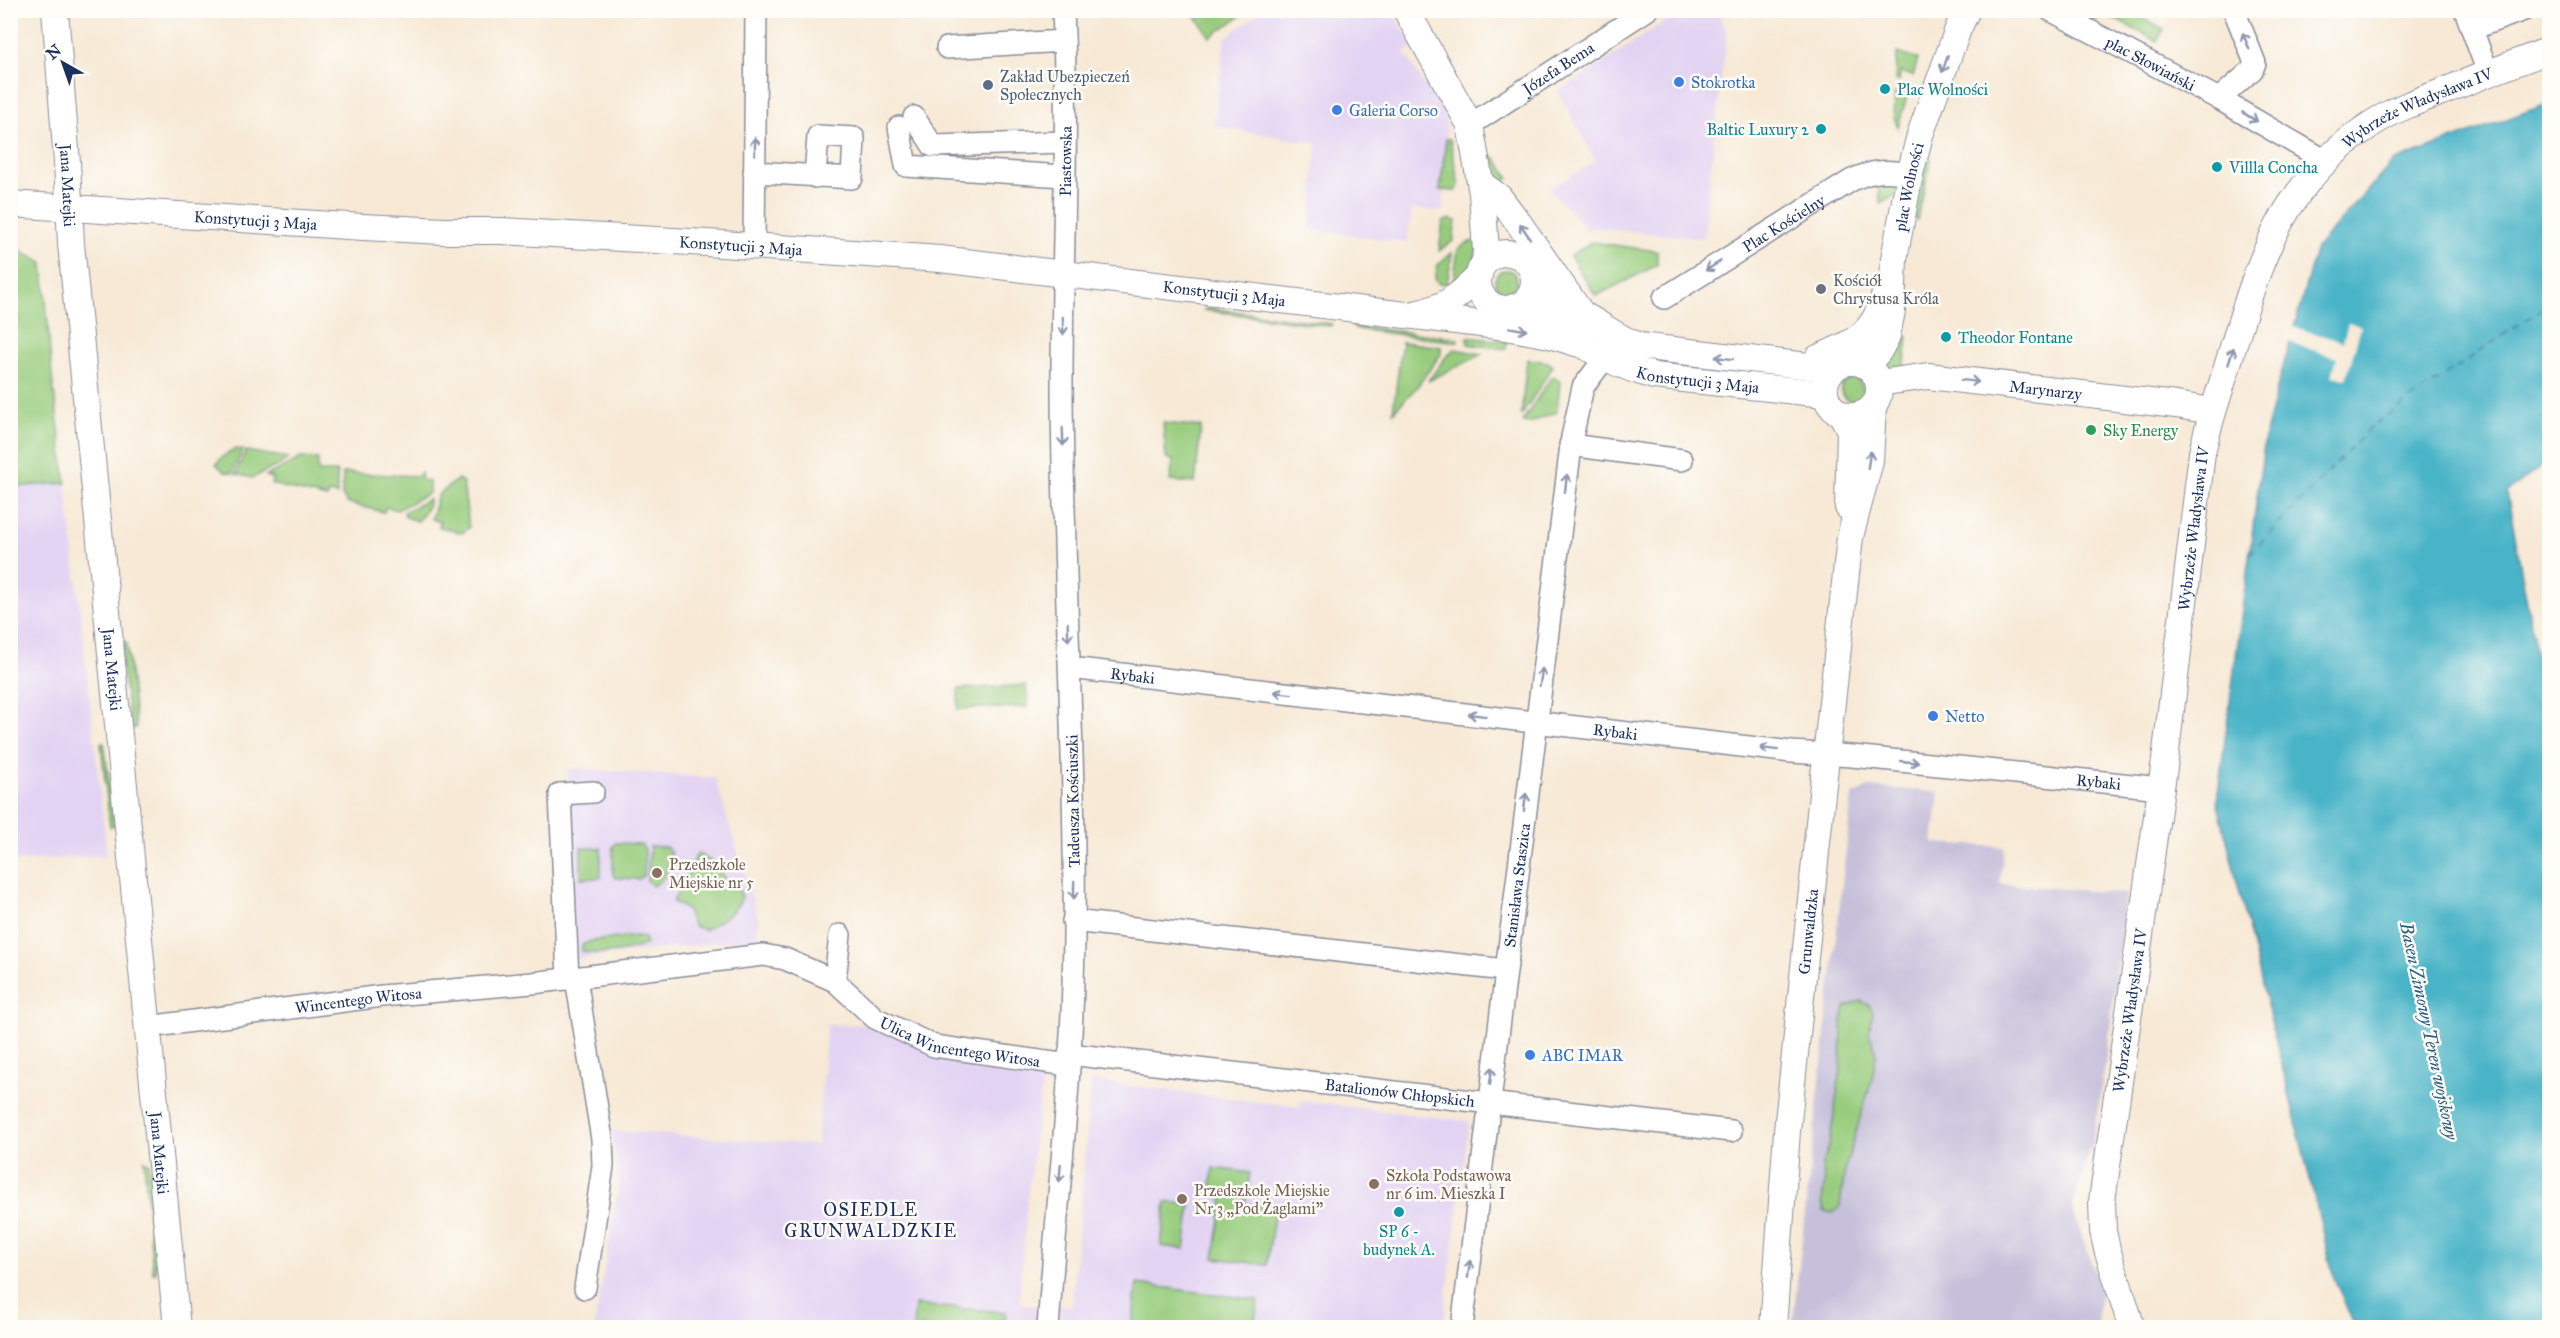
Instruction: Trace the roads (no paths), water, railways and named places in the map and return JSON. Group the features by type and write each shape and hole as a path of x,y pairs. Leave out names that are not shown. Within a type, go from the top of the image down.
{"street":[{"name":"Jana Matejki","path":"55,10 71,209 71,244 177,1328"},
{"path":"754,246 756,10"},
{"name":"Piastowska","path":"1062,273 1065,142 1063,10"},
{"path":"1406,10 1470,125 1481,188 1486,251 1482,269 1482,296 1506,307 1521,304 1531,293 1527,268 1501,253 1482,269"},
{"name":"Józefa Bema","path":"1470,125 1647,10"},
{"name":"plac Wolności","path":"1873,385 1879,351 1887,336 1892,311 1894,259 1910,174 1924,126 1958,29 1967,10"},
{"name":"plac Słowiański","path":"2050,10 2219,99 2326,161"},
{"path":"2219,99 2252,70 2255,63 2234,10"},
{"path":"2488,73 2468,20 2524,10"},
{"path":"947,48 1064,41"},
{"name":"Wybrzeże Władysława IV","path":"2132,1328 2111,1267 2103,1231 2102,1201 2161,788 2199,473 2212,411 2266,248 2283,215 2326,161 2365,129 2396,110 2550,50"},
{"path":"1064,176 906,166 907,122 933,146 1065,142"},
{"name":"Plac Kościelny","path":"1664,298 1852,180 1888,170 1910,174"},
{"path":"754,172 815,177"},
{"name":"Konstytucji 3 Maja","path":"1481,188 1507,242 1540,290 1560,307 1581,314 1620,339 1639,346 1834,369"},
{"path":"1481,188 1498,197 1518,222 1581,314"},
{"name":"Konstytucji 3 Maja","path":"10,204 363,227 502,231 940,259 1460,322 1485,311 1506,307 1531,311 1583,345 1628,369 1654,376 1825,394"},
{"path":"1782,364 1813,360 1860,338 1872,326 1879,314 1894,259"},
{"name":"Konstytucji 3 Maja","path":"1409,316 1436,309 1455,300 1482,269"},
{"name":"Tadeusza Kościuszki","path":"1048,1328 1069,1059 1073,921 1074,834 1062,379 1062,273"},
{"path":"1460,322 1550,335 1583,345"},
{"name":"Stanisława Staszica","path":"1462,1328 1570,445 1583,387 1605,358"},
{"path":"1853,362 1873,385 1858,416 1842,415 1831,407 1825,394 1825,384 1834,369 1853,362"},
{"name":"Marynarzy","path":"1873,385 1928,376 2212,411"},
{"name":"Grunwaldzka","path":"1850,537 1870,461 1873,385"},
{"path":"1779,389 1820,419 1834,433 1850,459"},
{"name":"Grunwaldzka","path":"1773,1328 1787,1131 1839,755 1850,537 1847,487 1850,431 1842,415"},
{"path":"1570,445 1682,460"},
{"name":"Rybaki","path":"1070,668 1535,722 2161,788"},
{"path":"585,1288 603,1166 602,1138 572,978 560,794 593,792"},
{"path":"1073,921 1505,970"},
{"path":"838,984 840,935"},
{"name":"Wincentego Witosa","path":"148,1027 382,996 572,978 763,955 785,959 838,984 860,1004"},
{"name":"Ulica Wincentego Witosa","path":"860,1004 875,1018 934,1047 1069,1059"},
{"name":"Batalionów Chłopskich","path":"1069,1059 1731,1131"}],"water":[{"name":"Basen Zimowy Teren wojskowy","path":"2549,103 2549,461 2507,492 2549,724 2549,1327 2355,1327 2334,1278 2217,800 2266,429 2316,248 2393,162"}],"place":[{"name":"Stokrotka","path":"1679,82"},
{"name":"Zakład Ubezpieczeń Społecznych","path":"988,85"},
{"name":"Plac Wolności","path":"1885,89"},
{"name":"Galeria Corso","path":"1337,110"},
{"name":"Baltic Luxury 2","path":"1821,129"},
{"name":"Villla Concha","path":"2217,167"},
{"name":"Kościół Chrystusa Króla","path":"1821,289"},
{"name":"Theodor Fontane","path":"1946,337"},
{"name":"Sky Energy","path":"2091,430"},
{"name":"Netto","path":"1933,716"},
{"name":"Przedszkole Miejskie nr 5","path":"657,873"},
{"name":"ABC IMAR","path":"1530,1055"},
{"name":"Szkoła Podstawowa nr 6 im. Mieszka I","path":"1374,1184"},
{"name":"Przedszkole Miejskie Nr 3 „Pod Żaglami\"","path":"1182,1199"},
{"name":"SP 6 - budynek A.","path":"1399,1212"}],"district":[{"name":"OSIEDLE GRUNWALDZKIE","path":"871,1220"}]}
